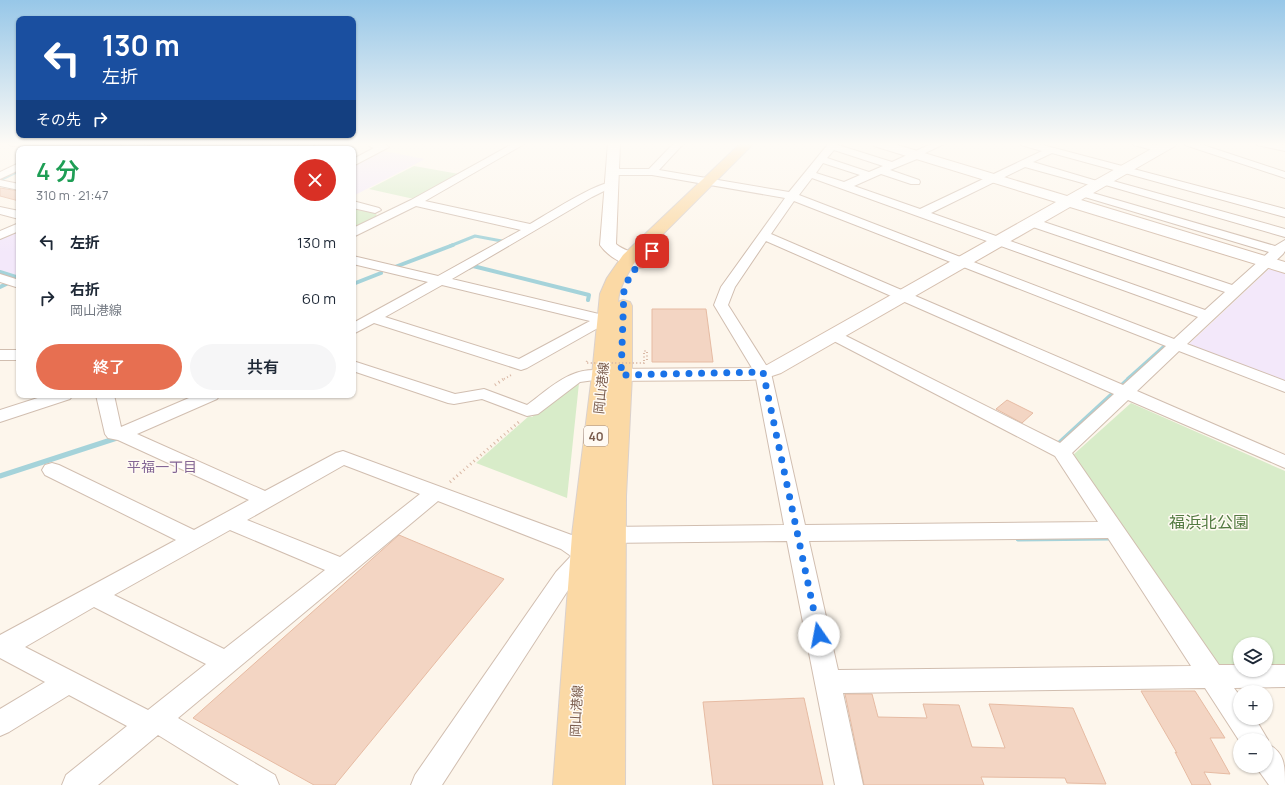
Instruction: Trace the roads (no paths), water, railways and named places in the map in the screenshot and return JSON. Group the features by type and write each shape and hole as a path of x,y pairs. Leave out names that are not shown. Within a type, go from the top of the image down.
{"main road":[{"name":"岡山港線","path":"714,183 717,180"},
{"name":"岡山港線","path":"572,785 585,545 610,321 624,290 634,261 718,180"},
{"name":"岡山港線","path":"604,371 613,496 607,785"}],"street":[{"path":"356,232 456,180"},
{"path":"356,327 375,319 509,242 610,180"},
{"path":"613,180 608,245 616,253 634,261"},
{"path":"695,180 792,196 1175,347 1285,387"},
{"path":"805,180 792,196 728,287 721,305 763,372 829,682 849,785"},
{"path":"826,180 1208,316"},
{"path":"844,186 860,180"},
{"path":"908,180 915,182"},
{"path":"922,213 991,180"},
{"path":"1007,180 1087,190 1285,233"},
{"path":"1063,180 1266,262 1285,268"},
{"path":"356,367 454,399 480,394 487,395 522,410 532,410 574,378 604,371 763,372 774,369 1106,180"},
{"path":"1159,180 1285,213"},
{"path":"0,182 16,186"},
{"path":"1087,190 1282,247"},
{"path":"415,202 530,228"},
{"path":"356,205 375,210"},
{"path":"0,210 16,214"},
{"path":"1031,222 1235,291"},
{"path":"0,235 16,228"},
{"path":"765,236 1285,462"},
{"path":"1057,449 1120,390 1175,347 1282,247"},
{"path":"356,261 610,321"},
{"path":"0,291 12,282"},
{"path":"375,319 521,365 610,321"},
{"path":"833,335 1057,449 1107,530 1206,678 1249,733"},
{"path":"0,356 16,355"},
{"path":"0,416 55,398"},
{"path":"106,398 114,434 123,435 266,500"},
{"path":"123,435 204,398"},
{"path":"1,646 94,596 343,457 436,494 569,543 585,545 613,535 799,538 1107,530"},
{"path":"52,470 195,540"},
{"path":"76,785 436,494"},
{"path":"229,521 344,568"},
{"path":"425,785 585,545"},
{"path":"94,596 227,663"},
{"path":"1,646 68,682 154,723 265,785"},
{"path":"829,682 1285,676"},
{"path":"0,723 68,682"},
{"path":"1273,767 1285,784"}],"waterway":[{"path":"450,246 475,236 507,242"},
{"path":"395,267 453,245"},
{"path":"469,268 473,266 589,295 588,300"},
{"path":"0,272 16,277"},
{"path":"356,283 381,273"},
{"path":"0,287 16,279"},
{"path":"1128,379 1166,345 1170,347"},
{"path":"1055,447 1130,378"},
{"path":"0,476 120,437"},
{"path":"1018,539 1110,538"}],"district":[{"name":"平福一丁目","path":"162,466"}],"park label":[{"name":"福浜北公園","path":"1209,522"}]}
